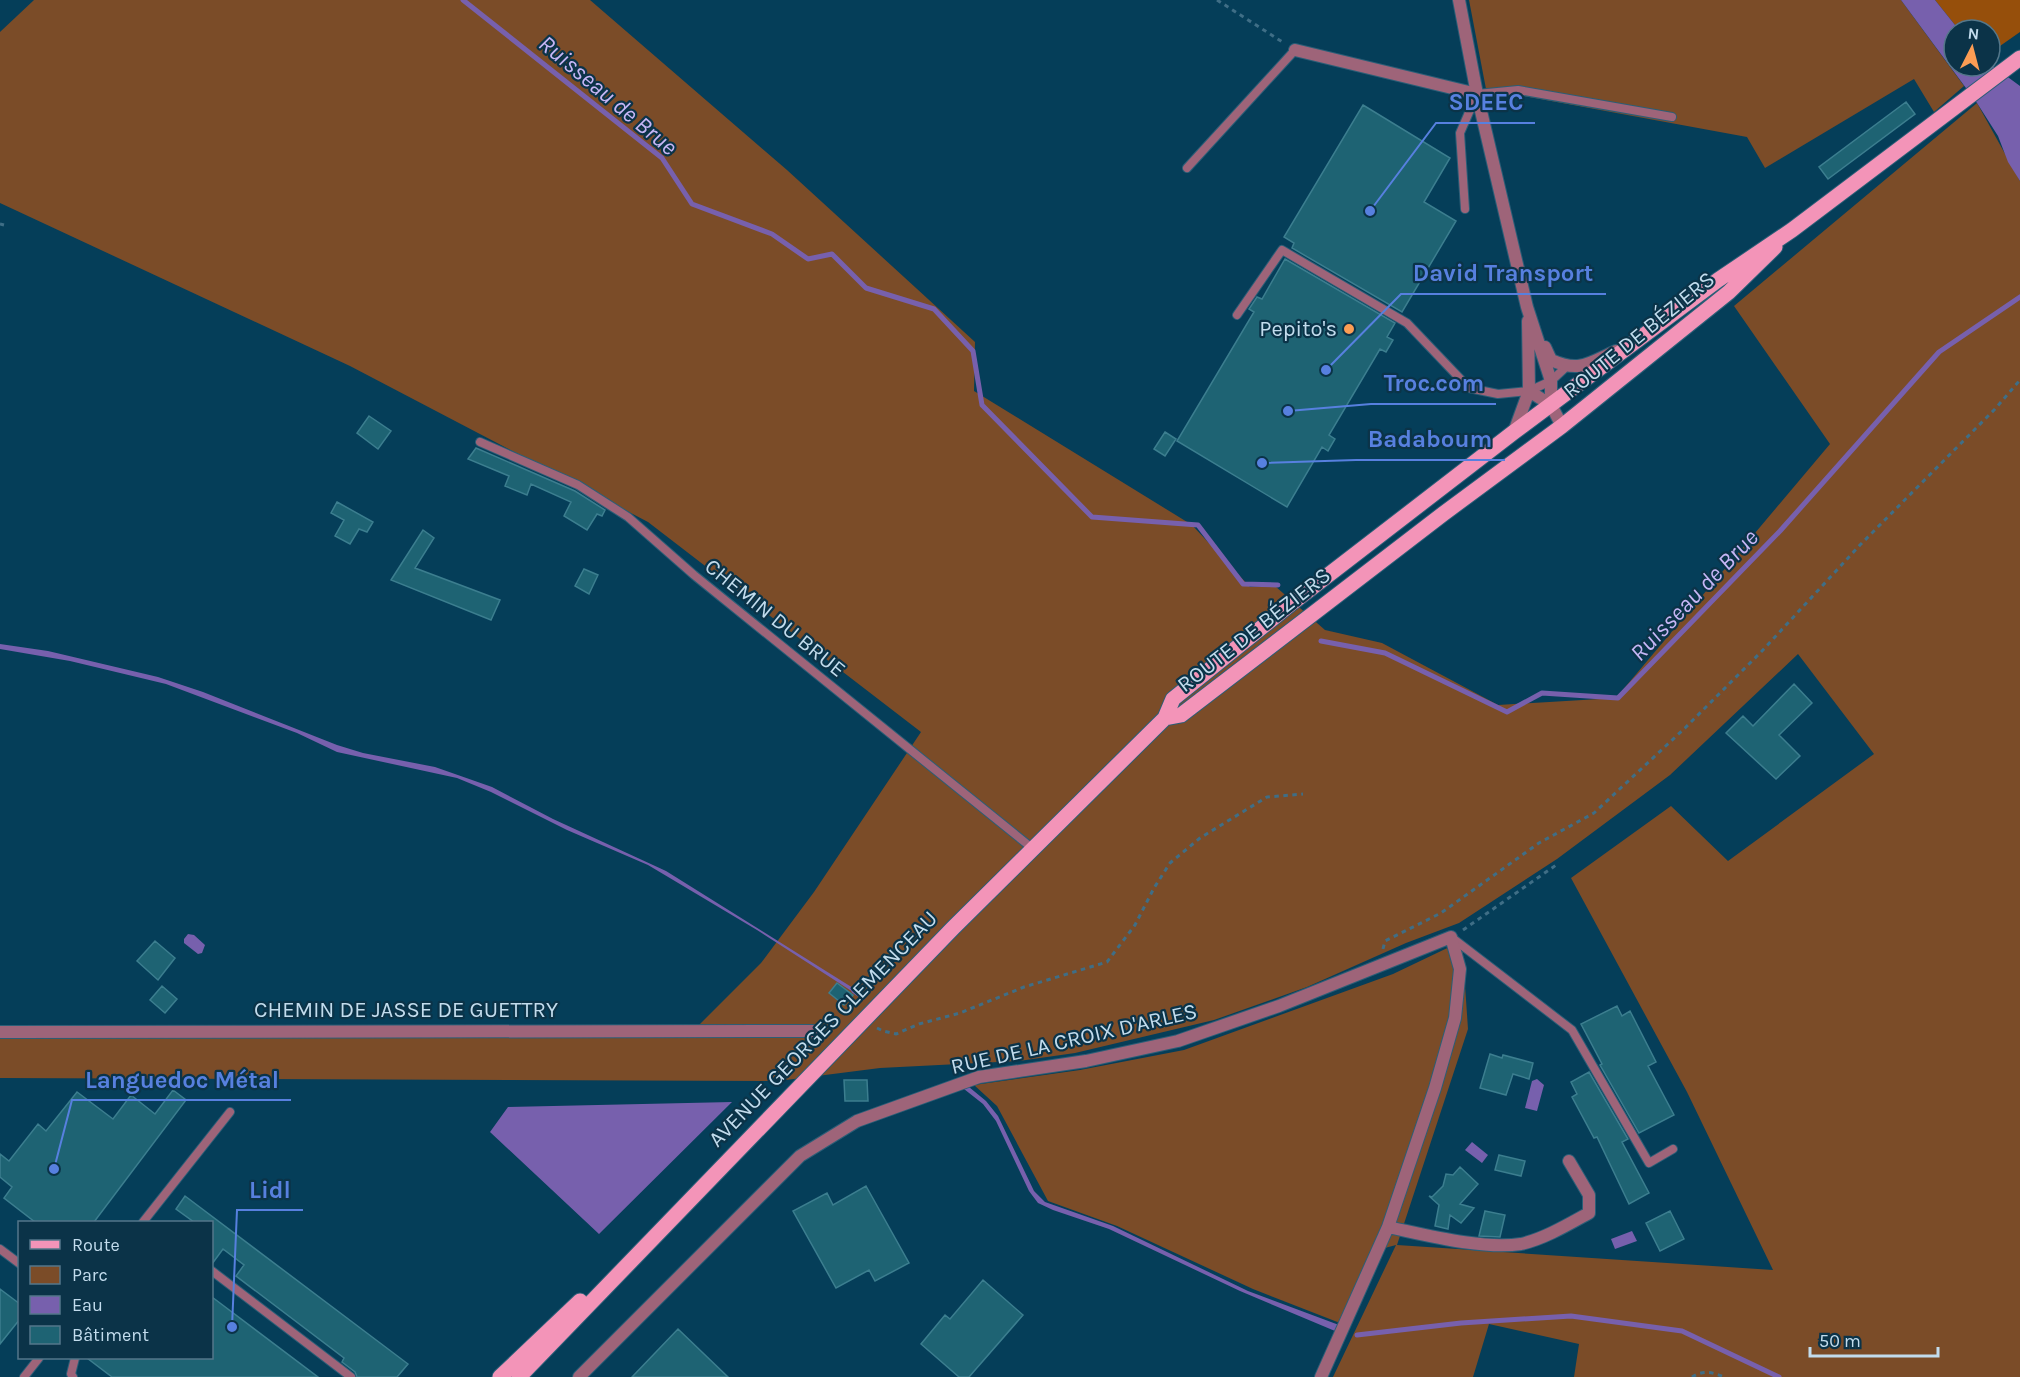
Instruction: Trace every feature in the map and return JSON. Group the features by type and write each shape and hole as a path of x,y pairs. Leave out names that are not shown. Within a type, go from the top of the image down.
{"main road":[{"name":"ROUTE DE BÉZIERS","path":"1165,718 1173,699 1292,603 1514,432 1756,252 1792,230 2020,58"},
{"name":"ROUTE DE BÉZIERS","path":"1165,718 1181,715 1443,514 1562,426 1729,292 1792,230"},
{"name":"AVENUE GEORGES CLEMENCEAU","path":"519,1377 1032,848 1165,718"},
{"path":"500,1377 571,1309 676,1215"}],"street":[{"path":"1459,0 1527,308 1551,381 1551,405 1562,426"},
{"path":"1294,50 1478,94"},
{"path":"1527,308 1551,360 1566,367 1579,367 1636,342"},
{"path":"1514,432 1529,391 1527,308"},
{"path":"1529,391 1551,405"},
{"path":"1321,1377 1388,1227 1425,1120 1455,1018 1460,969 1451,937"},
{"name":"RUE DE LA CROIX D'ARLES","path":"579,1377 800,1156 857,1121 979,1077 1086,1061 1178,1041 1279,1006 1451,937"},
{"name":"CHEMIN DE JASSE DE GUETTRY","path":"0,1032 813,1031"},
{"path":"1388,1227 1482,1244 1521,1244 1561,1229 1589,1213 1589,1194 1569,1161"}],"lane":[{"path":"1187,168 1294,50"},
{"path":"1465,209 1461,134 1478,94 1518,90 1672,117"},
{"path":"1237,315 1282,250 1407,323 1469,388 1498,394 1529,391 1551,381 1566,367"},
{"name":"CHEMIN DU BRUE","path":"480,442 578,485 628,517 694,575 1032,848"},
{"path":"1451,937 1572,1030 1648,1163 1673,1149"},
{"path":"148,1221 230,1112"},
{"path":"0,1249 18,1262"},
{"path":"213,1272 351,1377"},
{"path":"24,1377 38,1359"},
{"path":"71,1376 75,1359"}],"path":[{"path":"1218,0 1294,50"},
{"path":"1380,966 1385,941 1441,913 1539,843 1594,813 1685,728 1762,651 1860,545 1995,409 2020,380"},
{"path":"864,1020 883,1031 896,1034 918,1024 960,1012 1024,987 1107,962 1135,926 1154,888 1170,863 1200,838 1268,797 1303,794"},
{"path":"1451,937 1472,925 1559,863"},
{"path":"1692,1377 1706,1372 1713,1372 1724,1377"}],"green space":[{"path":"34,0 590,0 787,170 975,342 974,391 1192,525 1250,587 1275,586 1325,630 1382,643 1498,705 1616,698 1830,444 1734,306 1977,103 2020,181 2020,1377 1574,1377 1579,1344 1489,1324 1473,1377 1333,1377 1396,1245 1370,1252 1340,1323 1253,1289 1117,1226 1048,1201 997,1106 974,1085 1080,1070 1184,1050 1393,974 1462,941 1468,1029 1397,1245 1773,1270 1687,1092 1571,878 1671,806 1728,861 1874,754 1798,654 1670,775 1557,859 1459,923 1406,943 1307,987 1214,1020 1075,1053 1019,1061 880,1068 778,1081 0,1078 0,1038 686,1038 761,963 814,892 921,732 648,522 350,366 0,203 0,32"},
{"path":"1469,0 1901,0 1942,56 1942,78 1958,78 1964,86 1934,112 1914,79 1765,168 1747,137 1486,89"}],"shaded area":[{"path":"1935,0 2020,0 2020,32 2002,45 2002,18 1949,18"}],"water":[{"path":"1901,0 1935,0 1949,18 1942,18 1942,56"},
{"path":"2002,73 2020,86 2020,181 2008,162 1998,136 1959,78 2002,78"},
{"path":"0,644 48,651 158,677 203,692 337,745 363,753 435,767 492,787 553,819 666,871 861,993 859,995 853,992 757,930 648,865 457,778 337,752 297,733 166,684 70,661 0,649"},
{"path":"188,934 194,935 205,945 202,953 198,954 184,943"},
{"path":"1537,1079 1544,1085 1537,1111 1525,1108 1532,1081"},
{"path":"969,1087 986,1101 998,1116 1034,1191 1045,1202 1113,1226 1248,1291 1339,1325 1335,1331 1240,1291 1109,1229 1038,1203 1029,1191 996,1121 983,1104 964,1089"},
{"path":"732,1102 599,1234 490,1132 508,1107"},
{"path":"1472,1142 1488,1155 1482,1163 1465,1150"},
{"path":"1632,1231 1637,1241 1615,1249 1611,1239"}],"building":[{"path":"1906,102 1915,114 1828,179 1819,167"},
{"path":"1363,105 1450,158 1424,202 1456,221 1402,312 1292,248 1294,243 1284,237"},
{"path":"1285,259 1395,323 1387,337 1393,340 1386,352 1380,349 1329,435 1335,439 1328,451 1322,447 1287,507 1177,441 1254,312 1249,309 1257,297 1262,299"},
{"path":"369,416 391,431 378,449 357,433"},
{"path":"1165,432 1176,439 1165,456 1154,449"},
{"path":"476,448 575,491 605,510 602,516 597,514 587,530 564,516 571,502 531,484 527,495 505,486 509,476 468,459"},
{"path":"337,502 373,522 367,532 359,529 350,544 335,536 344,520 331,513"},
{"path":"423,530 434,538 415,568 500,600 491,620 391,580"},
{"path":"584,569 598,575 589,594 575,586"},
{"path":"1794,684 1812,703 1779,735 1800,756 1776,779 1726,733 1743,716 1753,726"},
{"path":"155,941 175,958 158,980 137,961"},
{"path":"837,983 853,995 844,1005 829,993"},
{"path":"162,986 177,999 165,1013 150,1000"},
{"path":"1617,1006 1622,1016 1630,1011 1656,1062 1648,1066 1674,1115 1639,1133 1600,1065 1602,1064 1581,1024"},
{"path":"1490,1054 1533,1063 1529,1079 1513,1074 1506,1095 1480,1088"},
{"path":"1589,1072 1628,1139 1622,1142 1649,1193 1629,1204 1597,1137 1594,1138 1572,1097 1577,1094 1571,1082"},
{"path":"844,1080 867,1080 868,1101 845,1101"},
{"path":"173,1090 186,1100 95,1221 34,1221 4,1198 12,1187 0,1177 0,1154 9,1161 38,1124 46,1131 77,1092 113,1119 131,1095 155,1114"},
{"path":"1499,1155 1525,1161 1521,1176 1495,1170"},
{"path":"1460,1167 1478,1184 1460,1204 1474,1208 1461,1223 1450,1215 1448,1229 1435,1226 1439,1205 1429,1196 1432,1197 1443,1186 1446,1174 1453,1175"},
{"path":"866,1186 909,1263 875,1281 869,1270 836,1288 793,1211 827,1193 833,1205"},
{"path":"185,1196 408,1364 397,1377 357,1377 355,1372 342,1362 344,1358 236,1276 244,1265 223,1249 213,1263 213,1221 193,1221 176,1209"},
{"path":"1485,1211 1505,1215 1500,1237 1479,1236"},
{"path":"1670,1211 1684,1239 1660,1251 1646,1223"},
{"path":"983,1280 1023,1315 969,1377 959,1377 921,1344 945,1315 950,1319"},
{"path":"0,1289 18,1302 18,1322 0,1344"},
{"path":"213,1298 318,1377 112,1377 88,1359 213,1359"},
{"path":"678,1329 728,1377 632,1377"}],"waterway":[{"name":"Ruisseau de Brue","path":"463,0 662,158 692,204 772,234 808,259 832,254 866,288 934,309 973,351 982,405 1092,517 1198,525 1243,584 1278,585"},
{"name":"Ruisseau de Brue","path":"1321,641 1385,653 1507,712 1542,693 1618,698 1780,531 1939,352 2020,297"},
{"path":"854,991 863,997"},
{"path":"1357,1335 1461,1323 1571,1316 1682,1331 1779,1377"}],"place":[{"name":"SDEEC","path":"1370,211"},
{"name":"Pepito's","path":"1349,329"},
{"name":"David Transport","path":"1326,370"},
{"name":"Troc.com","path":"1288,411"},
{"name":"Badaboum","path":"1262,463"},
{"name":"Languedoc Métal","path":"54,1169"},
{"name":"Lidl","path":"232,1327"}]}
